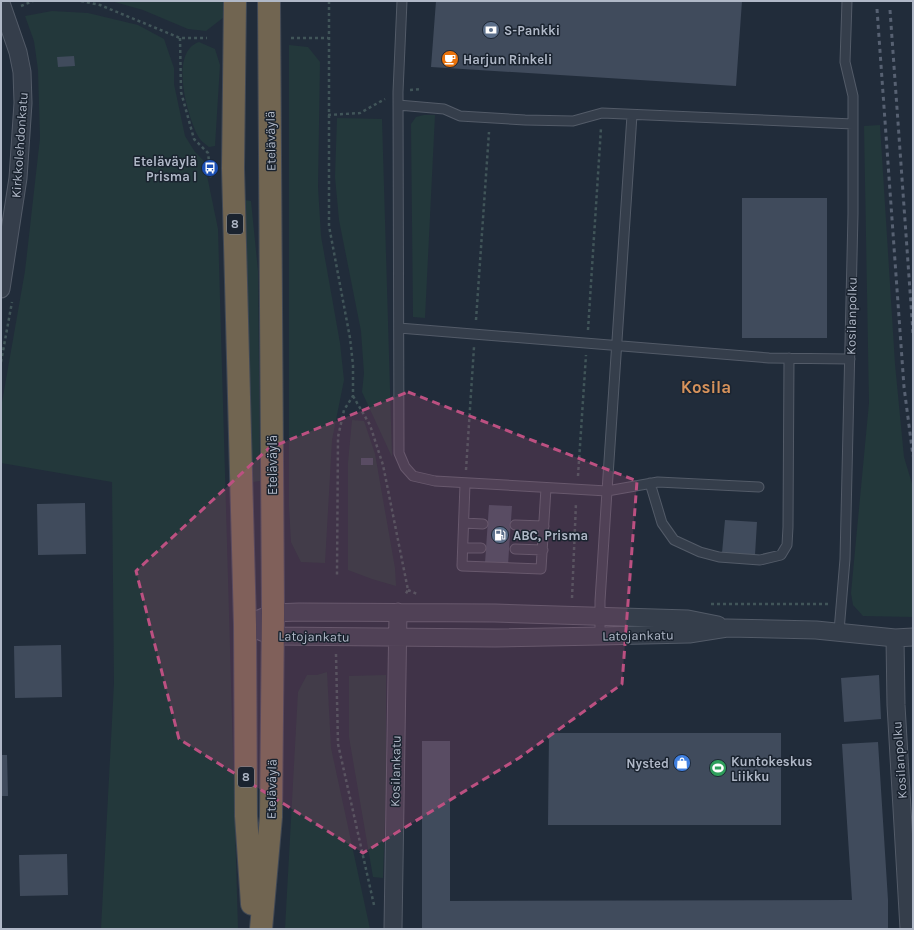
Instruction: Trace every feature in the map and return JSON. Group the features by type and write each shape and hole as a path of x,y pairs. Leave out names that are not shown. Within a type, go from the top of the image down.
{"highway":[{"name":"Eteläväylä","path":"234,1 233,168 245,625 246,816 254,929"},
{"name":"Eteläväylä","path":"261,929 271,817 273,613 269,1"}],"street":[{"name":"Kirkkolehdonkatu","path":"1,3 18,52 22,72 23,103 18,178 1,289"},
{"name":"Latojankatu","path":"245,625 273,613 398,612 688,619 728,628"},
{"name":"Kosilankatu","path":"393,929 398,612"},
{"name":"Latojankatu","path":"245,625 272,636 397,638 600,636 689,634 728,628 839,631 894,638 913,637"},
{"name":"Kosilanpolku","path":"894,638 896,712 910,929"}],"lane":[{"path":"402,1 398,92 399,453 405,467 413,476 435,481 465,484 607,491 658,482 759,487"},
{"name":"Kosilanpolku","path":"839,631 846,559 853,214 853,96 845,62 847,1"},
{"path":"398,105 444,109 460,116 525,120 572,121 602,113 853,124"},
{"path":"600,636 607,491 632,115"},
{"path":"399,328 769,358 850,359"},
{"path":"650,483 662,523 674,540 700,552 719,557 760,560 781,555 786,545 788,527 789,358"},
{"path":"465,484 462,566 541,569 546,488"},
{"path":"464,523 483,524"},
{"path":"515,525 544,526"},
{"path":"463,548 481,548"},
{"path":"515,549 543,550"}],"path":[{"path":"81,1 100,5 180,38 207,38"},
{"path":"329,1 329,226 350,338 353,365 353,396 370,425 383,465 408,590 398,612"},
{"path":"180,38 181,92 194,139 208,153 211,178"},
{"path":"291,38 328,38"},
{"path":"328,115 360,113 398,92 422,89"},
{"path":"465,484 490,117"},
{"path":"337,575 338,437 344,410 353,396"},
{"path":"336,650 338,744 376,911"}],"highlighted area":[{"path":"408,392 637,481 622,684 519,758 363,853 179,739 136,571 269,448"}],"green space":[{"path":"111,1 224,1 224,17 206,31 188,29 143,10"},
{"path":"52,11 88,13 138,25 164,39 174,68 174,84 185,136 195,152 204,161 218,229 238,929 101,929 114,683 112,482 1,463 1,408 25,271 40,138 38,70 34,41 25,16"},
{"path":"199,42 215,49 220,65 215,146 209,147 199,137 194,126 189,114 183,85 185,58 190,48"},
{"path":"289,45 308,47 320,62 318,187 321,236 340,343 344,380 332,440 325,563 301,562 291,542 289,506"},
{"path":"435,115 425,318 413,317 411,124 416,117"},
{"path":"337,118 382,119 392,457 362,392 364,373 361,331 339,220 335,177"},
{"path":"880,125 895,364 904,457 913,487 913,617 863,616 853,605 851,593 869,403 864,126"},
{"path":"244,200 251,201 258,271 260,481 253,482"},
{"path":"352,420 364,421 375,454 395,568 396,586 348,570 348,463"},
{"path":"327,672 331,748 370,929 285,929 298,692 307,675 317,675"},
{"path":"386,675 386,788 383,878 373,877 349,737 349,676"}],"building":[{"path":"436,1 742,1 736,86 431,67"},
{"path":"74,56 75,66 58,67 57,57"},
{"path":"742,198 827,198 827,338 742,338"},
{"path":"361,458 373,458 373,465 361,465"},
{"path":"85,503 86,554 38,555 37,504"},
{"path":"489,505 512,506 508,565 485,563"},
{"path":"725,520 757,522 755,555 722,553"},
{"path":"61,645 62,697 15,698 14,646"},
{"path":"879,675 881,719 844,722 841,678"},
{"path":"549,733 781,733 781,825 548,825"},
{"path":"422,741 450,741 450,901 852,900 842,744 878,742 888,900 888,929 422,929"},
{"path":"1,755 7,755 8,796 1,796"},
{"path":"67,854 68,895 20,896 19,855"}],"railway":[{"path":"877,9 904,387 913,456"},
{"path":"890,10 913,333"}],"place":[{"name":"S-Pankki","path":"491,30"},
{"name":"Harjun Rinkeli","path":"450,59"},
{"name":"Eteläväylä Prisma I","path":"210,168"},
{"name":"ABC, Prisma","path":"500,535"},
{"name":"Nysted","path":"682,763"},
{"name":"Kuntokeskus Liikku","path":"718,768"}],"district":[{"name":"Kosila","path":"706,387"}]}
